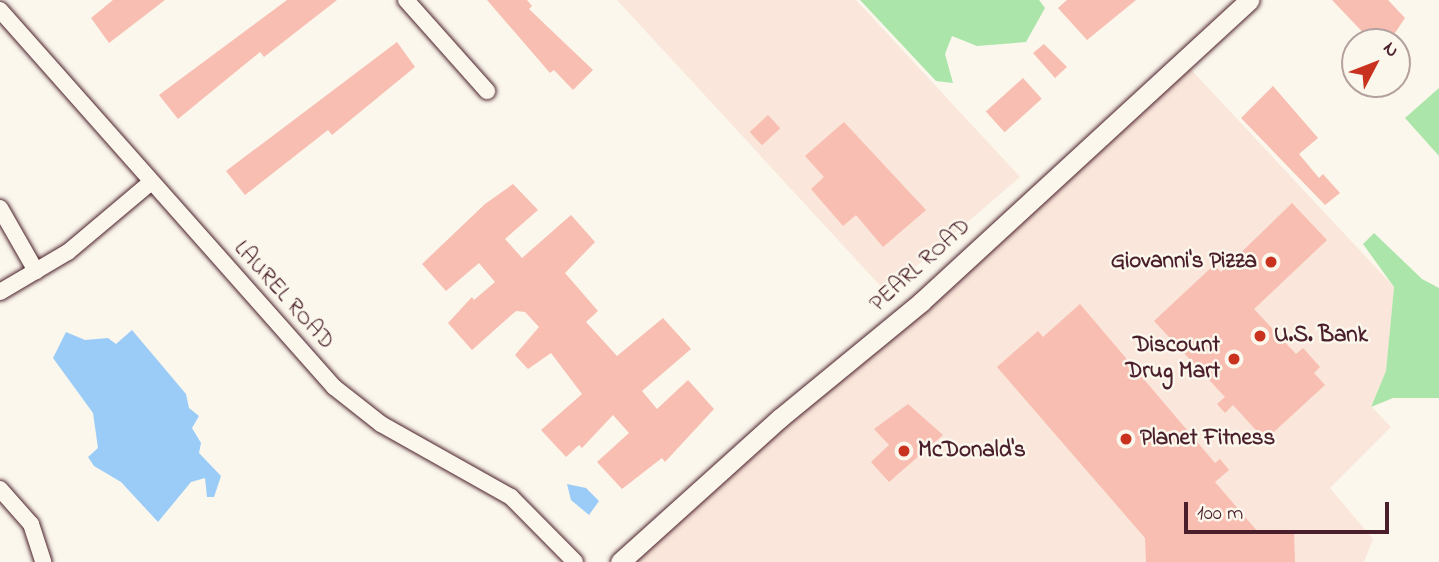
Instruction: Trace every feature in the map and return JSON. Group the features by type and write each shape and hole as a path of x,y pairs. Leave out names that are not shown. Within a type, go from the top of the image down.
{"main road":[{"name":"PEARL ROAD","path":"620,562 780,418 921,302 1249,0"}],"street":[{"path":"406,0 487,91"},
{"name":"LAUREL ROAD","path":"0,10 150,183 334,387 381,424 511,497 575,562"},
{"path":"0,292 92,235 150,183"},
{"path":"0,208 36,271"},
{"path":"0,489 31,524 43,562"}],"shaded area":[{"path":"617,0 856,0 1020,177 886,292"},
{"path":"1182,60 1394,287 1386,371 1371,406 1391,427 1330,488 1373,539 1364,562 620,562"}],"green space":[{"path":"860,0 1039,0 1045,8 1026,42 977,46 952,36 945,54 953,83 936,81"},
{"path":"1439,88 1439,156 1405,118"},
{"path":"1374,233 1422,279 1439,288 1439,398 1393,398 1371,407 1386,371 1394,287 1363,244"}],"water":[{"path":"132,330 186,394 189,408 199,416 192,428 201,443 199,453 221,476 214,497 207,497 205,478 191,482 158,522 121,482 94,466 88,457 98,448 93,413 53,358 66,332 85,340 108,338 116,344"},
{"path":"567,484 586,488 599,501 589,515 571,500"}],"building":[{"path":"113,0 165,0 109,43 91,18"},
{"path":"287,0 337,0 264,57 260,52 178,119 159,95"},
{"path":"487,0 527,0 532,6 529,9 593,70 573,90 554,70 550,73"},
{"path":"1067,0 1136,0 1087,40 1058,8"},
{"path":"1332,0 1388,0 1405,18 1398,28 1359,28"},
{"path":"397,42 415,67 332,135 328,130 245,195 226,171"},
{"path":"1044,44 1067,67 1055,78 1033,53"},
{"path":"1023,78 1042,99 1005,132 986,111"},
{"path":"1273,86 1318,138 1299,154 1319,178 1323,174 1340,193 1325,205 1241,118"},
{"path":"768,115 780,128 762,145 750,132"},
{"path":"844,122 926,210 883,247 856,215 843,226 811,189 824,177 805,156"},
{"path":"513,184 538,210 505,239 522,258 571,215 595,242 565,273 598,311 586,322 617,356 663,318 691,349 642,391 657,409 688,380 714,409 665,462 662,458 622,489 597,462 629,433 613,415 582,448 579,445 566,457 541,430 582,394 551,353 528,369 515,355 539,327 525,312 516,311 472,350 448,323 472,297 474,300 495,282 479,263 446,291 422,264 485,204"},
{"path":"1292,203 1327,240 1254,309 1296,354 1303,348 1320,367 1314,373 1325,385 1265,440 1233,405 1225,413 1217,404 1225,397 1154,321 1214,265 1221,272"},
{"path":"1080,304 1215,463 1220,459 1229,470 1215,482 1258,532 1294,531 1295,562 1146,562 1145,538 997,367 1038,331 1043,337"},
{"path":"908,404 943,435 889,482 871,462 889,445 874,429"}],"place":[{"name":"Giovanni's Pizza","path":"1271,262"},
{"name":"U.S. Bank","path":"1260,336"},
{"name":"Discount Drug Mart","path":"1234,359"},
{"name":"Planet Fitness","path":"1126,439"},
{"name":"McDonald's","path":"904,451"}]}
